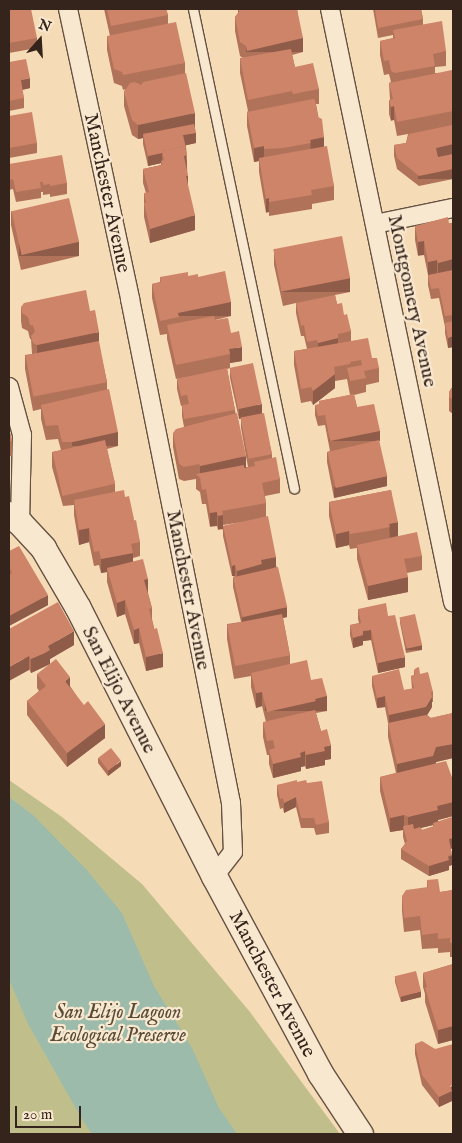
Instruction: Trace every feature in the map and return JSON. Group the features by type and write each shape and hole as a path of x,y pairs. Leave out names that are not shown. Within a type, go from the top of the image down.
{"main road":[{"name":"San Elijo Avenue","path":"15,518 43,548 78,608 214,876"},
{"name":"Manchester Avenue","path":"214,876 320,1073 360,1134"}],"street":[{"name":"Manchester Avenue","path":"68,9 132,309 230,803 233,852 214,876"},
{"name":"Montgomery Avenue","path":"330,9 453,602"},
{"path":"374,224 453,208"},
{"path":"9,387 22,435 15,518"}],"lane":[{"path":"193,9 294,488"}],"green space":[{"name":"San Elijo Lagoon Ecological Preserve","path":"9,780 62,817 142,884 250,1012 340,1134 9,1134"}],"shaded area":[{"path":"9,797 33,815 86,869 122,913 154,986 192,1048 219,1108 237,1134 92,1134 83,1121 28,1024 9,979"}],"building":[{"path":"9,9 31,9 37,38 9,43"},
{"path":"107,9 166,9 168,15 111,26"},
{"path":"239,9 297,9 303,38 247,51 246,46 240,42 235,17"},
{"path":"375,9 421,9 423,19 378,28"},
{"path":"442,21 446,51 433,54 435,66 395,73 391,71 389,60 384,61 380,41 395,38 393,30"},
{"path":"176,22 185,63 123,75 122,72 114,69 107,36"},
{"path":"291,49 295,67 313,63 319,89 293,94 292,91 248,100 240,58"},
{"path":"26,59 30,78 21,80 24,98 9,101 9,62"},
{"path":"452,70 453,111 397,122 394,106 391,107 389,100 393,99 389,83"},
{"path":"186,73 195,113 138,125 132,120 124,92 130,83 135,82 141,85 143,82"},
{"path":"315,100 318,117 322,119 324,137 310,140 311,143 283,148 264,149 264,146 254,148 247,112"},
{"path":"32,112 37,143 9,148 9,116"},
{"path":"194,124 196,133 183,135 186,148 185,146 148,156 143,134"},
{"path":"452,125 453,144 436,148 438,157 453,154 453,169 419,176 397,158 394,145 406,143 409,134"},
{"path":"185,146 187,155 184,156 188,176 186,176 195,215 150,229 144,203 146,203 144,193 149,192 143,169 162,165 161,161 164,160 162,151"},
{"path":"327,146 334,186 311,190 312,195 269,202 269,198 266,199 259,158"},
{"path":"62,155 67,183 50,186 50,184 43,185 43,182 40,182 41,188 16,192 13,179 9,180 9,164"},
{"path":"69,198 79,242 22,255 12,211"},
{"path":"448,217 449,224 453,223 453,259 438,263 437,260 428,262 424,241 418,242 415,226"},
{"path":"342,236 350,278 281,292 273,249"},
{"path":"453,270 453,315 445,316 439,288 431,289 428,275"},
{"path":"225,271 231,302 178,313 179,317 160,321 152,284 161,282 160,277 188,272 188,276 198,274 198,277"},
{"path":"86,290 90,311 95,310 99,332 37,345 33,343 31,336 35,332 33,325 30,325 28,317 22,313 21,307 24,303"},
{"path":"335,295 337,304 342,303 344,315 347,314 351,331 338,334 338,338 318,343 317,340 307,342 304,325 301,326 296,303"},
{"path":"214,316 215,320 228,318 231,333 239,331 242,347 229,349 230,354 176,365 167,325"},
{"path":"453,321 453,336 448,338 445,323"},
{"path":"368,338 372,358 377,358 379,368 364,371 366,378 350,381 347,368 362,365 361,360 334,367 335,374 313,391 311,387 301,389 294,351"},
{"path":"99,341 107,382 33,397 25,355"},
{"path":"253,363 262,404 238,409 230,368"},
{"path":"227,368 235,410 184,419 182,405 189,404 187,395 181,396 177,379"},
{"path":"453,386 453,400 449,397 449,392"},
{"path":"109,389 118,432 73,442 62,442 58,425 46,426 41,405"},
{"path":"354,394 357,407 374,404 380,431 330,441 325,415 318,416 315,405 319,404 319,401"},
{"path":"237,413 246,456 200,466 199,464 184,467 179,464 173,433 176,429"},
{"path":"264,413 272,454 248,459 240,418"},
{"path":"9,428 12,441 9,442"},
{"path":"105,440 115,484 63,496 52,452"},
{"path":"379,440 387,476 336,488 327,452"},
{"path":"276,457 280,479 262,483 266,503 222,511 223,515 218,516 217,512 210,513 206,489 202,490 200,478 196,474 244,465 244,468 255,466 254,462"},
{"path":"124,490 125,497 129,496 134,519 132,521 136,520 140,542 131,544 133,553 101,559 99,551 94,552 89,528 79,530 74,500"},
{"path":"391,490 398,522 389,524 390,527 350,534 349,531 336,534 329,502"},
{"path":"268,516 276,557 261,560 262,564 237,571 235,565 232,566 223,526"},
{"path":"417,532 422,556 404,559 408,577 368,586 357,545"},
{"path":"19,546 48,595 9,616 9,575 12,573 9,566 9,551"},
{"path":"143,559 148,579 144,580 152,608 149,609 154,629 157,628 163,653 146,657 139,628 134,630 125,600 117,603 107,568"},
{"path":"278,567 287,607 242,617 233,577"},
{"path":"58,602 74,631 48,646 50,650 45,653 31,659 29,656 9,667 9,629"},
{"path":"386,603 388,616 395,615 405,657 378,663 371,630 363,631 363,635 353,638 350,625 361,623 358,609"},
{"path":"282,614 290,655 235,666 227,625"},
{"path":"415,614 422,645 407,649 399,618"},
{"path":"56,659 70,677 65,681 84,705 88,701 105,724 67,753 27,701 46,686 37,674"},
{"path":"307,660 311,680 322,678 327,696 315,699 316,701 267,712 262,692 256,693 251,673"},
{"path":"419,667 420,674 428,672 433,692 431,692 432,697 426,707 389,715 385,696 377,698 372,676 399,669 404,690 414,688 411,676 415,675 414,670"},
{"path":"315,710 321,731 327,729 331,745 324,747 325,751 306,755 305,751 300,753 301,757 273,764 269,750 275,748 273,740 267,741 263,722"},
{"path":"453,713 453,744 436,747 433,756 397,764 388,723 426,715 431,718"},
{"path":"111,748 121,761 108,770 98,758"},
{"path":"446,761 453,780 453,802 437,806 438,810 408,817 404,815 390,818 380,777"},
{"path":"297,780 297,782 306,780 307,783 322,781 329,822 316,825 314,818 301,818 296,797 284,803 283,798 280,799 277,785"},
{"path":"452,817 453,838 449,839 452,855 448,856 449,860 429,866 401,849 407,841 403,826 413,824 414,829 420,827 422,830 434,826 433,823"},
{"path":"438,879 440,892 453,890 453,943 450,943 450,938 438,939 438,933 422,935 420,916 404,918 402,896 406,890 428,887 427,880"},
{"path":"453,964 453,1026 438,1030 425,988 427,987 423,973"},
{"path":"416,971 421,991 400,997 395,976"},
{"path":"422,1041 435,1049 453,1044 453,1085 450,1086 452,1091 439,1097 422,1075 415,1044"}]}
